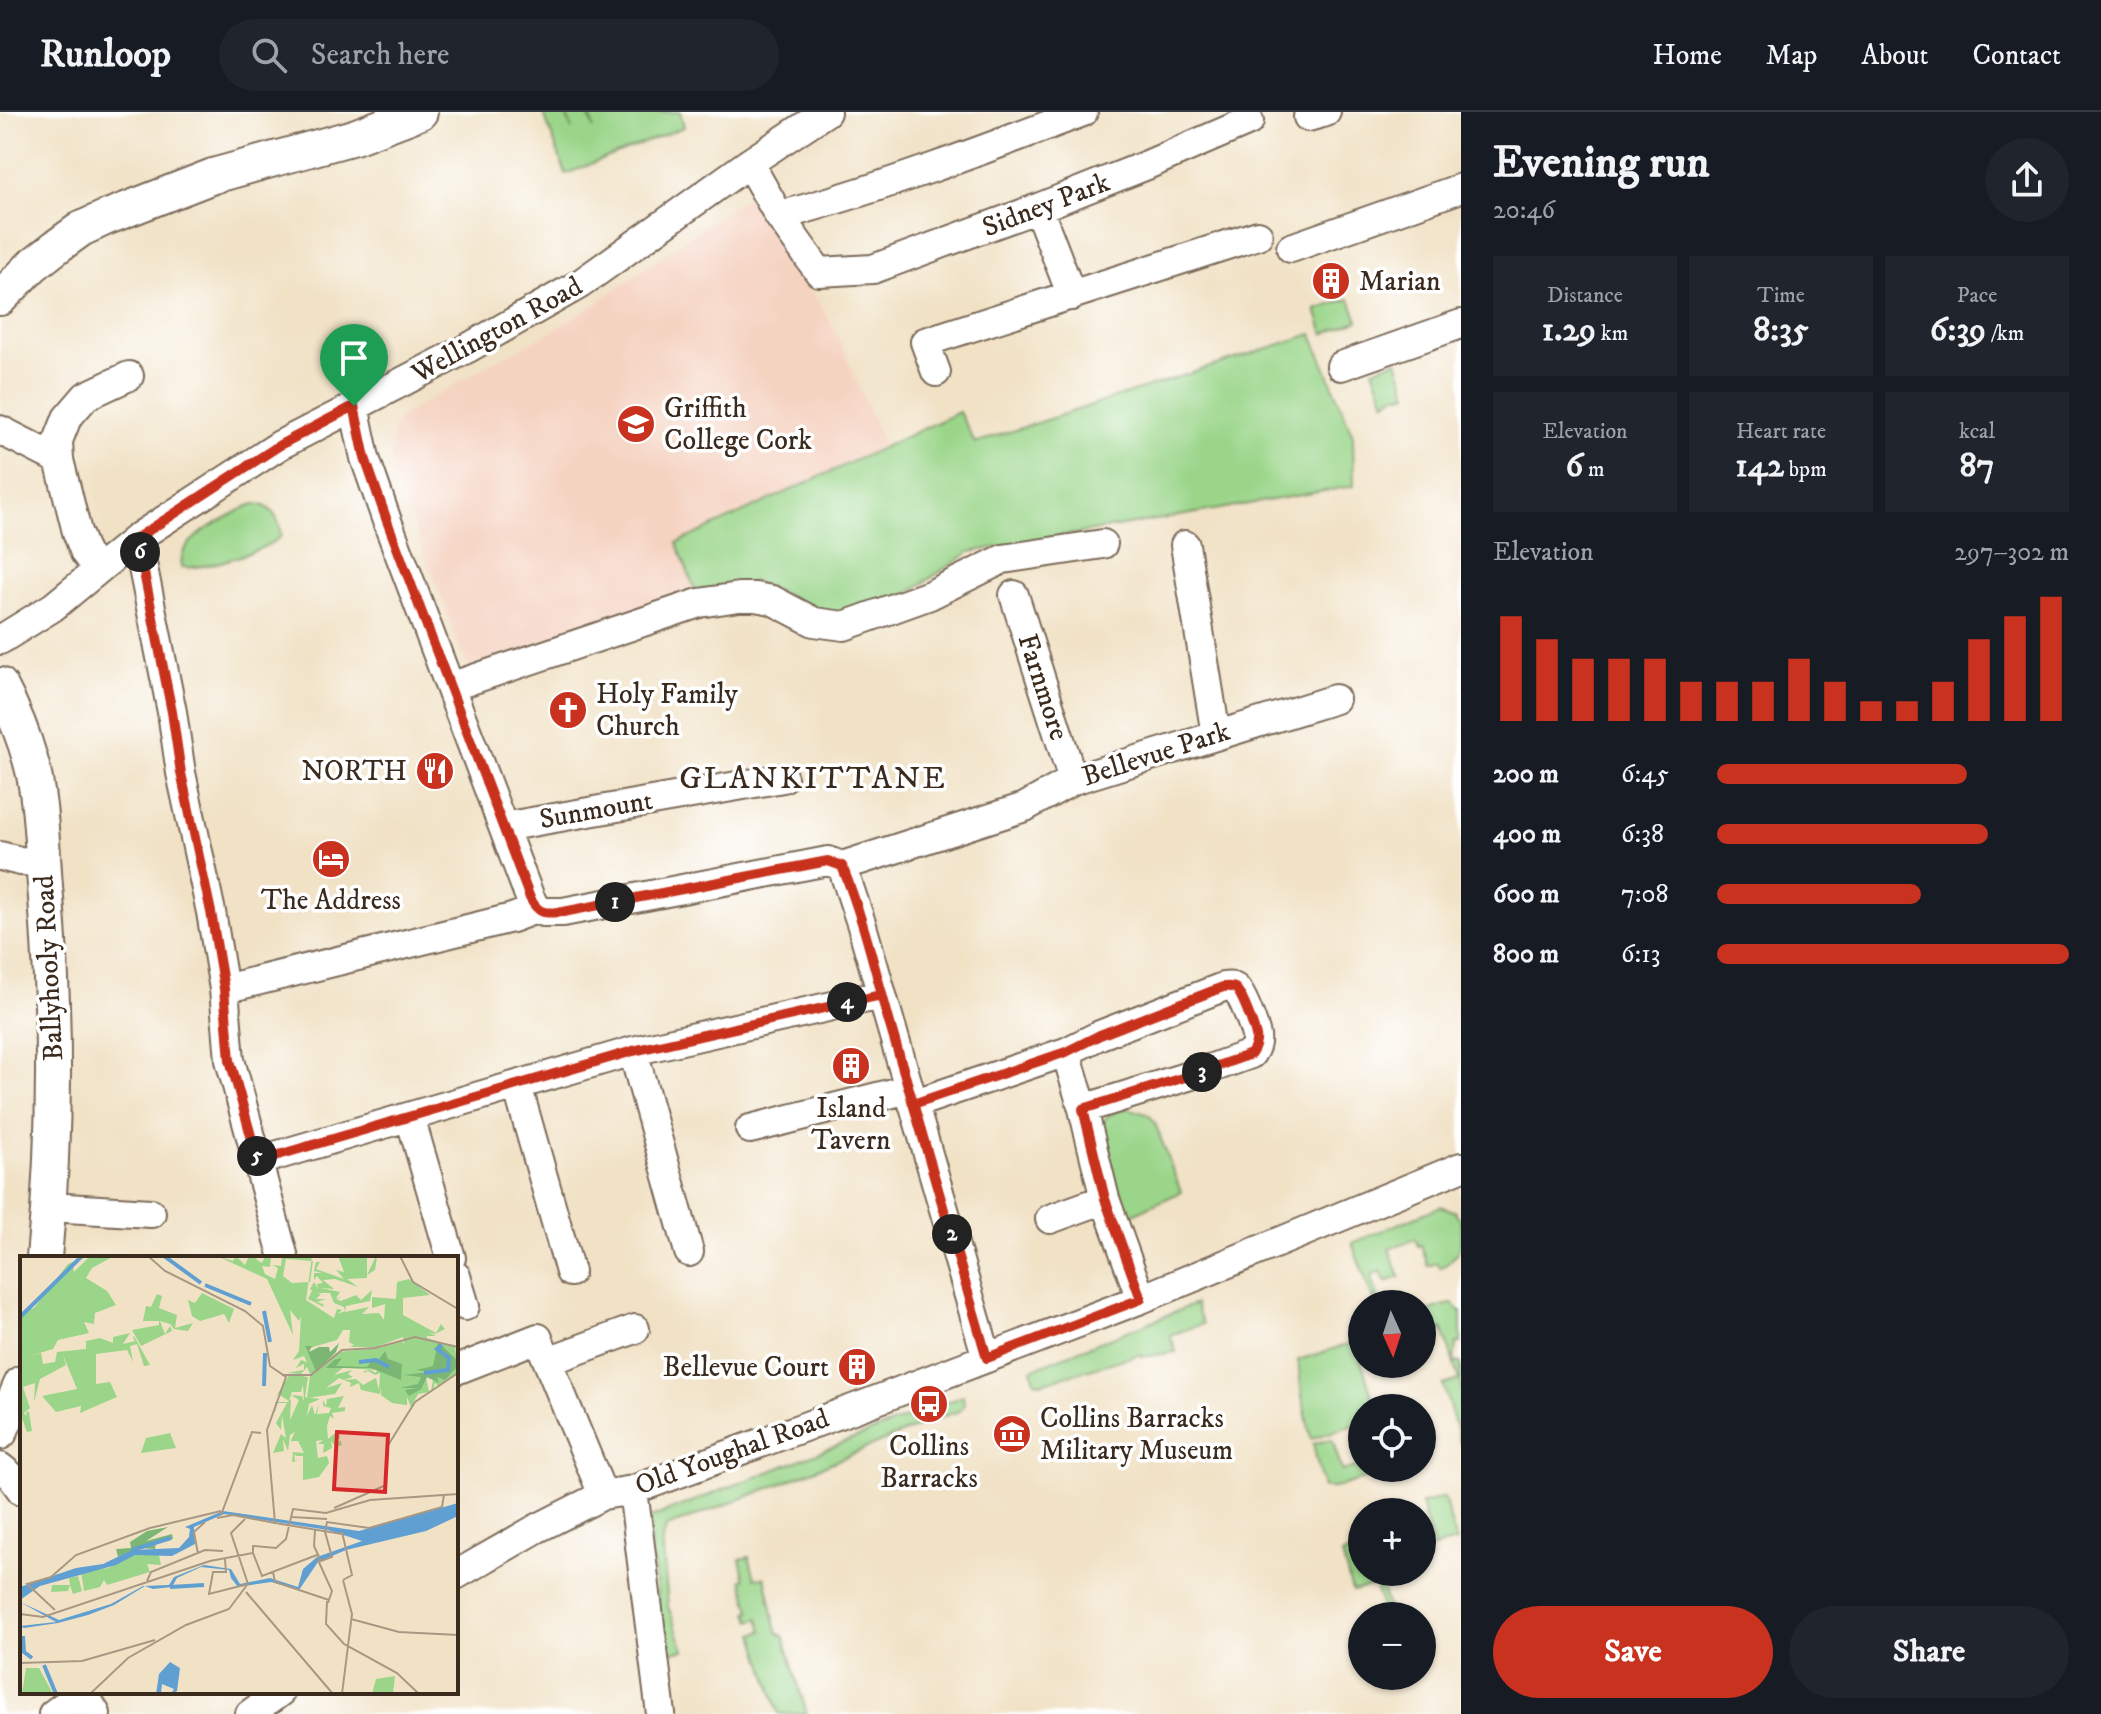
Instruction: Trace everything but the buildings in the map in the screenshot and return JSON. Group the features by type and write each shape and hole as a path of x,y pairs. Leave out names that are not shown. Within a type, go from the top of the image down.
{"main road":[{"path":"4,287 81,229 105,218 213,176 354,137 420,112"},
{"name":"Ballyhooly Road","path":"0,685 30,757 36,784 43,862 55,1043 53,1151 44,1256"},
{"path":"0,1432 20,1389"}],"street":[{"name":"Wellington Road","path":"0,640 53,607 137,538 280,445 444,362 580,284 826,112"},
{"path":"749,163 779,216 831,202 958,159 1083,112"},
{"name":"Sidney Park","path":"779,216 819,272 873,269 1038,208 1249,121"},
{"path":"1291,248 1461,188"},
{"path":"1038,208 1072,296"},
{"path":"936,372 925,342 1258,235"},
{"path":"1341,366 1461,324"},
{"path":"98,570 85,553 77,532 59,460 58,441 67,418 86,396 129,376"},
{"path":"354,406 365,458 536,909"},
{"path":"0,430 59,460"},
{"path":"137,538 224,989 230,1060 283,1256"},
{"path":"450,687 699,603 755,597 772,600 814,622 844,626 930,595 1003,559 1103,544"},
{"path":"1185,545 1216,735"},
{"name":"Farnmore","path":"1014,595 1073,780"},
{"name":"Bellevue Park","path":"224,989 512,918 536,909 563,912 828,861 842,866 1025,807 1073,780 1335,699"},
{"name":"Sunmount","path":"503,827 783,778"},
{"path":"0,856 43,862"},
{"path":"842,866 987,1358"},
{"path":"750,1129 911,1096 1066,1052 1100,1035 1223,987 1231,986 1241,997 1256,1037 1251,1054 1083,1109"},
{"path":"258,1161 633,1051 881,995"},
{"path":"633,1051 689,1252"},
{"path":"1066,1052 1105,1199 1141,1299"},
{"path":"517,1085 570,1272"},
{"path":"410,1117 450,1256"},
{"name":"Old Youghal Road","path":"458,1574 603,1495 633,1490 987,1358 1141,1299 1461,1167"},
{"path":"1050,1219 1105,1199"},
{"path":"49,1207 151,1213"},
{"path":"458,1283 465,1306"},
{"path":"458,1370 635,1329"},
{"path":"543,1350 603,1495"},
{"path":"0,1467 20,1488"},
{"path":"633,1490 661,1714"},
{"path":"250,1714 277,1694"},
{"path":"53,1714 71,1701 80,1700 90,1704 96,1714"}],"shaded area":[{"name":"Griffith College Cork","path":"753,192 835,330 884,445 678,542 696,593 467,667 393,475 393,430 399,418 598,302"}],"green space":[{"path":"543,112 565,112 572,130 566,112 587,112 594,129 589,112 680,112 684,127 566,174"},
{"path":"1350,299 1358,321 1324,334 1316,310"},
{"path":"1312,334 1353,436 1354,486 970,552 905,595 844,615 810,608 754,582 696,593 677,543 959,412 975,443"},
{"path":"1397,360 1408,394 1394,395 1385,402 1373,369"},
{"path":"254,504 266,507 274,514 281,536 262,548 233,558 204,566 182,567 182,557 194,539"},
{"path":"1128,1108 1149,1115 1155,1123 1181,1192 1129,1216 1101,1132 1106,1117"},
{"path":"1441,1206 1456,1212 1461,1220 1460,1243 1456,1255 1447,1264 1440,1268 1437,1263 1428,1266 1421,1245 1418,1246 1415,1239 1389,1249 1400,1277 1386,1282 1381,1271 1371,1275 1376,1290 1370,1290 1352,1243"},
{"path":"1195,1304 1203,1324 1170,1335 1176,1352 1142,1357 1141,1354 1041,1383 1035,1381 1032,1369"},
{"path":"1452,1304 1461,1311 1461,1343 1456,1343 1454,1362 1461,1363 1461,1445 1443,1385 1459,1380 1443,1329 1436,1331 1436,1308"},
{"path":"1348,1344 1348,1378 1366,1378 1372,1394 1348,1394 1348,1427 1311,1439 1298,1360"},
{"path":"963,1396 964,1405 960,1411 667,1527 662,1539 668,1606 684,1650 664,1653 648,1519"},
{"path":"1332,1439 1342,1471 1348,1469 1348,1482 1354,1482 1323,1488 1313,1444"},
{"path":"1444,1497 1456,1542 1436,1547 1436,1499"},
{"path":"1348,1553 1348,1577 1342,1555"},
{"path":"749,1557 755,1578 765,1577 778,1633 784,1637 807,1714 779,1714 754,1634 763,1631 759,1618 751,1621 748,1612 751,1611 740,1559"},
{"path":"1351,1586 1375,1586 1352,1591"},
{"path":"1375,1586 1382,1586 1386,1602 1380,1602"}],"place":[{"name":"Marian","path":"1331,281"},
{"name":"Griffith College Cork","path":"636,424"},
{"name":"Holy Family Church","path":"568,710"},
{"name":"NORTH","path":"435,771"},
{"name":"The Address","path":"331,859"},
{"name":"Island Tavern","path":"851,1066"},
{"name":"Bellevue Court","path":"857,1367"},
{"name":"Collins Barracks","path":"929,1404"},
{"name":"Collins Barracks Military Museum","path":"1012,1434"}],"district":[{"name":"GLANKITTANE","path":"813,779"}],"route":[{"path":"354,406 280,445 137,538 181,773 211,912 224,989 230,1060 258,1161 633,1051 881,995 913,1104 1066,1052 1100,1035 1231,986 1241,997 1256,1037 1251,1054 1083,1109 1105,1199 1141,1299 987,1358 932,1165 909,1089 862,926 842,866 828,861 563,912 536,909 387,521 365,458 354,406"}]}
